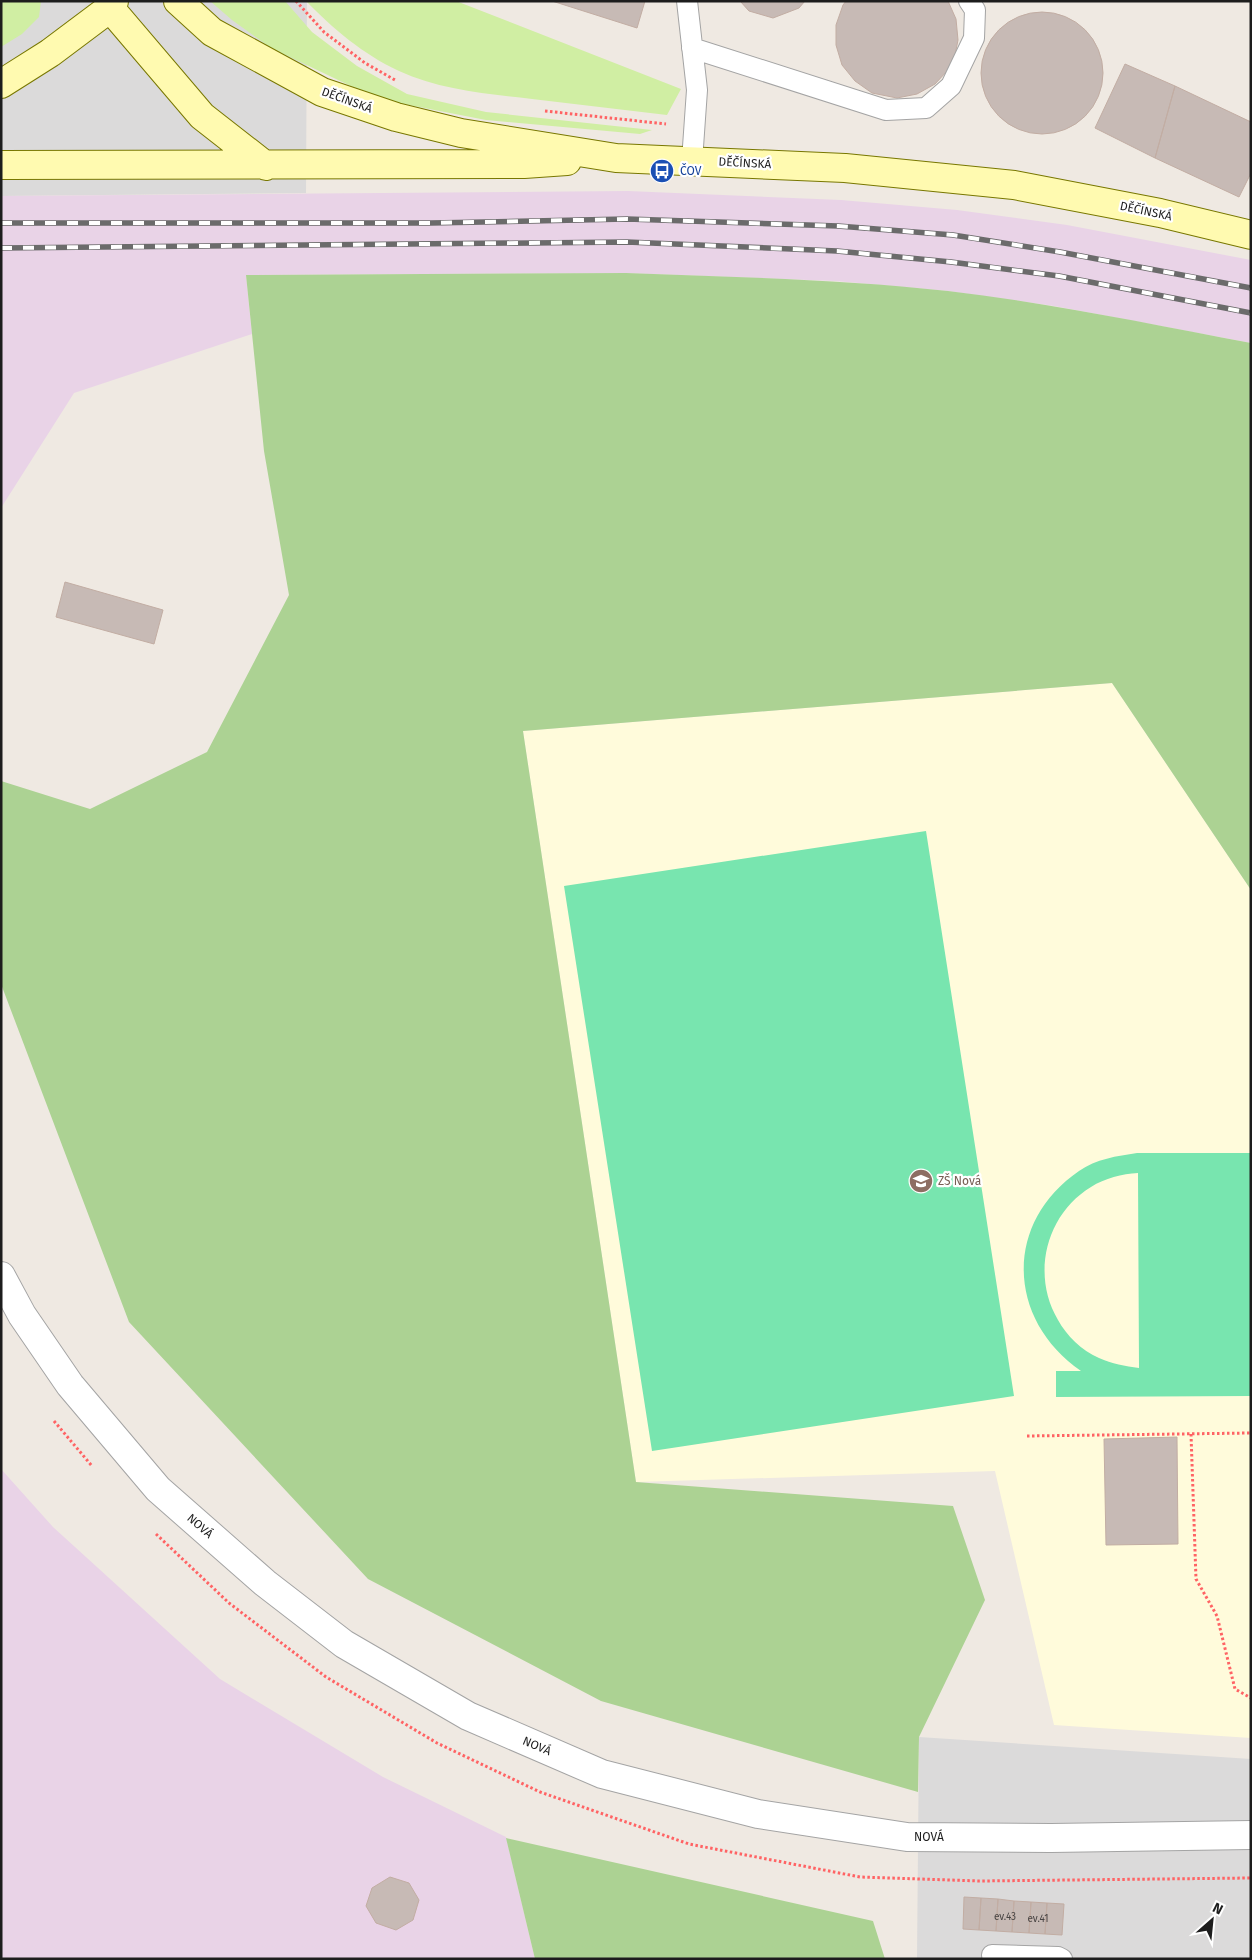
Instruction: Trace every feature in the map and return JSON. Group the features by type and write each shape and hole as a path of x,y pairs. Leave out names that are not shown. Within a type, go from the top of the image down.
{"main road":[{"name":"DĚČÍNSKÁ","path":"178,1 212,32 322,92 396,117 461,133 616,158 845,168 1014,185 1160,213 1251,235"},
{"path":"1,84 50,53 110,3 202,116 266,166"},
{"path":"1,165 266,166 524,164 616,158"}],"street":[{"name":"NOVÁ","path":"1,1276 22,1315 70,1385 158,1489 265,1583 344,1644 468,1716 602,1774 758,1814 898,1836 1051,1838 1251,1835"}],"lane":[{"path":"687,1 697,90 692,161"},
{"path":"692,48 886,110 926,108 951,86 974,38 975,10 969,1"},
{"path":"992,1955 1058,1957 1062,1959"}],"path":[{"path":"296,1 331,37 365,63 402,84"},
{"path":"536,110 657,123"},
{"path":"1027,1436 1251,1433"},
{"path":"1191,1434 1196,1579 1217,1616 1235,1689 1251,1698"}],"shaded area":[{"path":"1,1 307,1 306,193 1,196"},
{"path":"628,191 841,200 957,210 1067,225 1251,260 1251,343 1054,306 948,291 836,281 626,273 246,275 252,334 74,393 1,508 1,196"},
{"name":"ZŠ Nová","path":"1112,683 1251,890 1251,1738 1054,1725 995,1471 636,1482 523,731"},
{"path":"1,1469 53,1527 220,1679 383,1777 506,1837 535,1959 1,1959"},
{"path":"919,1737 1251,1759 1251,1959 917,1959"}],"green space":[{"path":"1,1 41,1 39,17 22,34 1,47"},
{"path":"210,1 285,1 312,32 357,66 407,94 486,112 652,130 640,134 486,120 378,99 271,48 232,20"},
{"path":"306,1 456,1 681,89 667,115 447,87 431,83 386,65 338,31"},
{"path":"626,273 827,281 948,291 1138,321 1251,343 1251,890 1112,683 523,731 636,1482 953,1506 985,1600 919,1737 918,1792 601,1701 368,1579 129,1322 1,984 1,781 90,809 207,752 289,595 264,451 246,275"},
{"path":"926,831 1014,1396 652,1451 564,886"},
{"path":"1137,1153 1251,1153 1251,1396 1056,1397 1056,1371 1081,1371 1057,1350 1039,1326 1028,1299 1024,1271 1027,1244 1037,1217 1054,1192 1079,1171 1107,1159","holes":["1138,1173 1139,1368 1124,1366 1099,1358 1080,1347 1058,1320 1045,1284 1047,1247 1063,1213 1076,1199 1102,1181 1120,1175"]},
{"path":"506,1838 873,1921 885,1959 535,1959"}],"building":[{"path":"552,1 645,1 637,28"},
{"path":"740,1 805,1 799,8 773,18 749,11"},
{"path":"846,1 948,1 956,19 958,40 954,60 949,69 935,84 917,94 897,98 872,93 855,81 842,65 836,45 836,25"},
{"path":"1042,12 1065,16 1085,30 1099,50 1103,73 1099,96 1085,116 1065,130 1042,134 1019,130 999,116 985,96 981,73 985,50 999,30 1019,16"},
{"path":"1125,64 1175,86 1155,158 1095,128"},
{"path":"1175,86 1251,122 1251,173 1239,197 1155,158"},
{"path":"65,582 163,610 154,644 56,617"},
{"path":"1177,1437 1178,1544 1106,1545 1104,1439"},
{"path":"390,1877 409,1883 419,1900 413,1920 396,1930 376,1923 366,1906 372,1888"},
{"path":"964,1897 981,1898 979,1930 963,1929"},
{"path":"981,1898 998,1899 996,1931 979,1930"},
{"path":"998,1899 1014,1901 1012,1932 996,1931"},
{"path":"1014,1901 1031,1902 1029,1933 1012,1932"},
{"path":"1031,1902 1047,1903 1045,1934 1029,1933"},
{"path":"1047,1903 1064,1904 1062,1935 1045,1934"}],"railway":[{"path":"1,223 431,223 627,219 838,226 953,235 1060,252 1251,288"},
{"path":"1,248 627,242 837,251 951,262 1059,276 1251,313"}],"place":[{"name":"ČOV","path":"662,171"},
{"name":"ZŠ Nová","path":"921,1181"}]}
